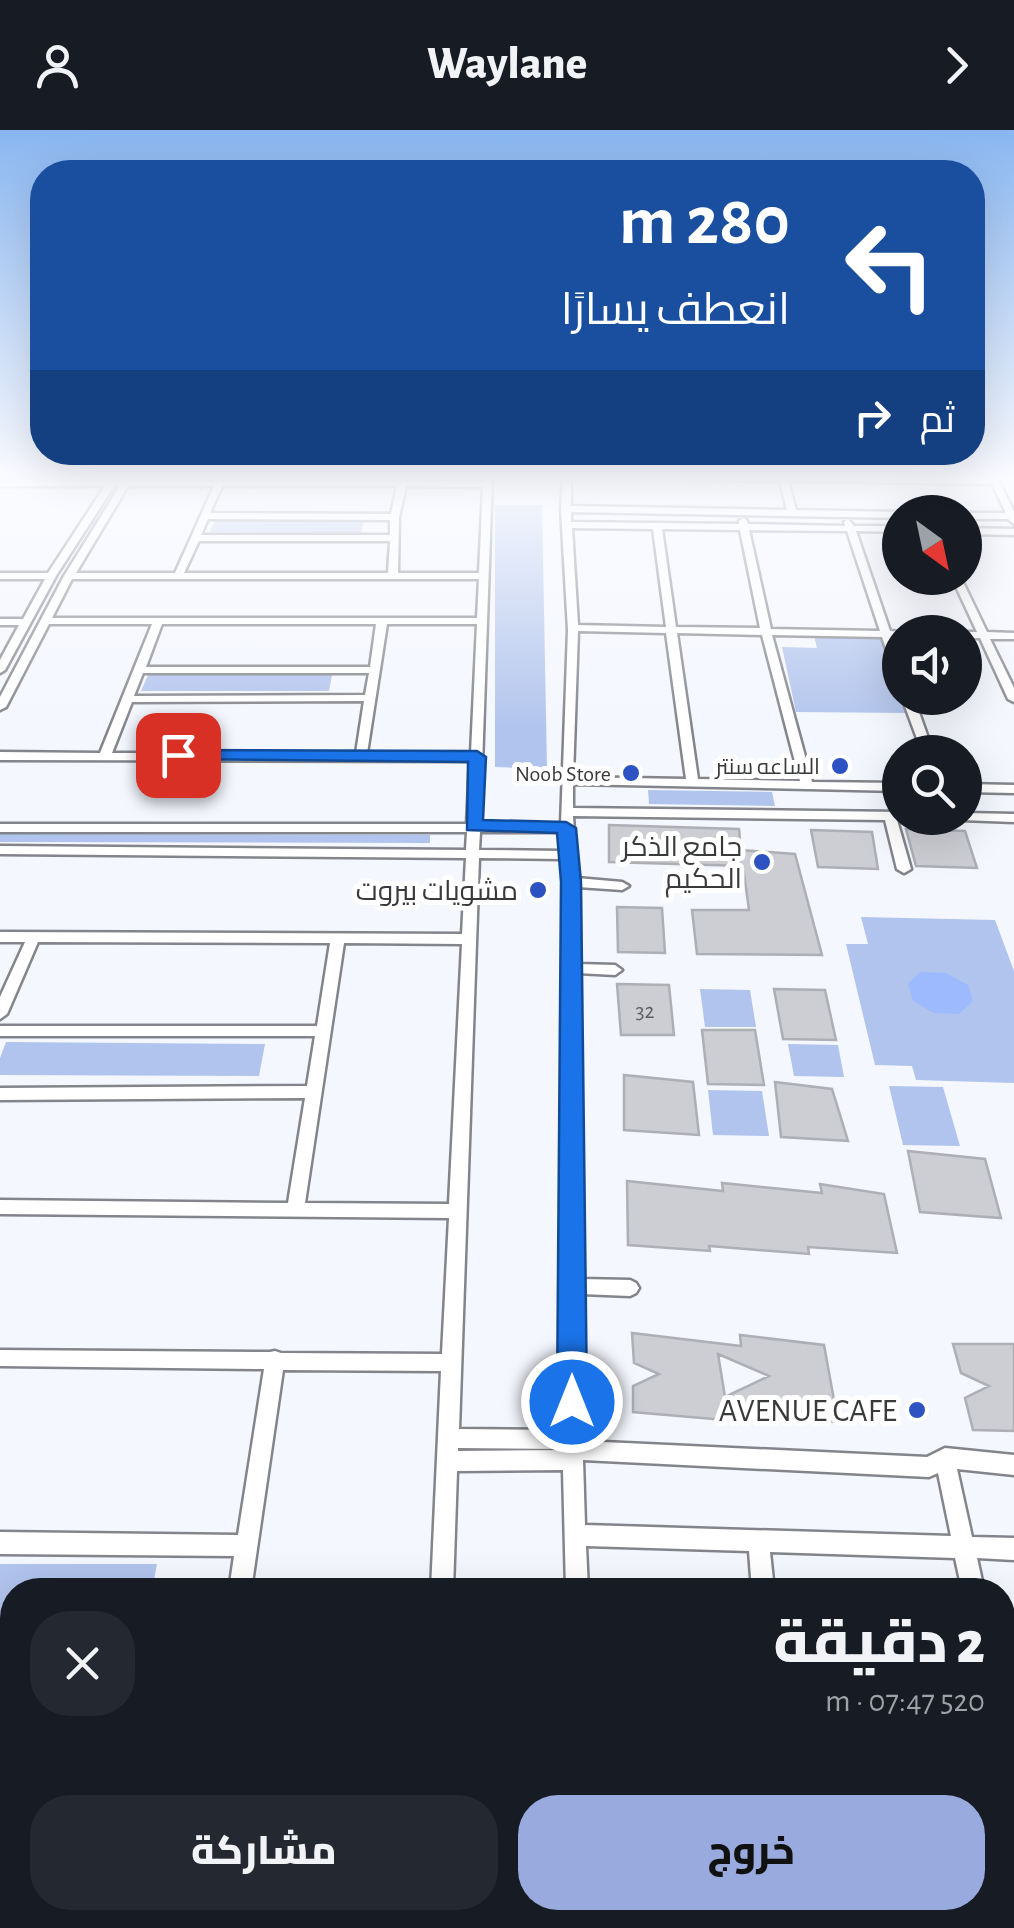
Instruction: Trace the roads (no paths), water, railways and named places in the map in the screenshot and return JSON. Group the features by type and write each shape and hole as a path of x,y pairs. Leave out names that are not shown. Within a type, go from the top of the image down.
{"street":[{"path":"0,670 61,561"},
{"path":"0,707 78,561"},
{"path":"178,577 186,561"},
{"path":"392,561 392,576"},
{"path":"443,1578 485,561"},
{"path":"569,561 573,628 567,820 571,882 572,1450 578,1578"},
{"path":"662,561 692,782"},
{"path":"752,561 802,785 802,814"},
{"path":"861,561 882,625"},
{"path":"0,576 51,576"},
{"path":"69,576 484,576"},
{"path":"964,595 1014,698"},
{"path":"104,755 160,620"},
{"path":"46,621 482,620"},
{"path":"361,756 382,621"},
{"path":"0,622 26,622"},
{"path":"573,628 882,634"},
{"path":"983,635 1014,636"},
{"path":"138,670 373,670"},
{"path":"126,699 368,698"},
{"path":"0,756 477,757"},
{"path":"568,780 882,787"},
{"path":"982,788 1014,789"},
{"path":"0,828 474,826 567,820 882,815"},
{"path":"982,817 1014,818"},
{"path":"898,835 904,869"},
{"path":"0,850 568,854"},
{"path":"571,882 622,886"},
{"path":"0,1014 34,936"},
{"path":"0,937 469,939"},
{"path":"294,1210 338,937"},
{"path":"570,968 615,970"},
{"path":"0,1031 324,1031"},
{"path":"0,1094 315,1092"},
{"path":"0,1207 458,1211"},
{"path":"572,1286 630,1288"},
{"path":"0,1358 452,1363"},
{"path":"242,1578 276,1359"},
{"path":"448,1438 572,1450 929,1468 945,1458 1014,1465"},
{"path":"448,1461 572,1450"},
{"path":"945,1458 970,1578"},
{"path":"576,1535 1014,1549"},
{"path":"758,1539 761,1578"},
{"path":"0,1543 247,1546"}],"place":[{"name":"الساعه سنتر","path":"840,766"},
{"name":"Noob Store","path":"631,773"},
{"name":"جامع الذكر الحكيم","path":"762,862"},
{"name":"مشويات بيروت","path":"538,890"},
{"name":"AVENUE CAFE","path":"917,1410"}]}
